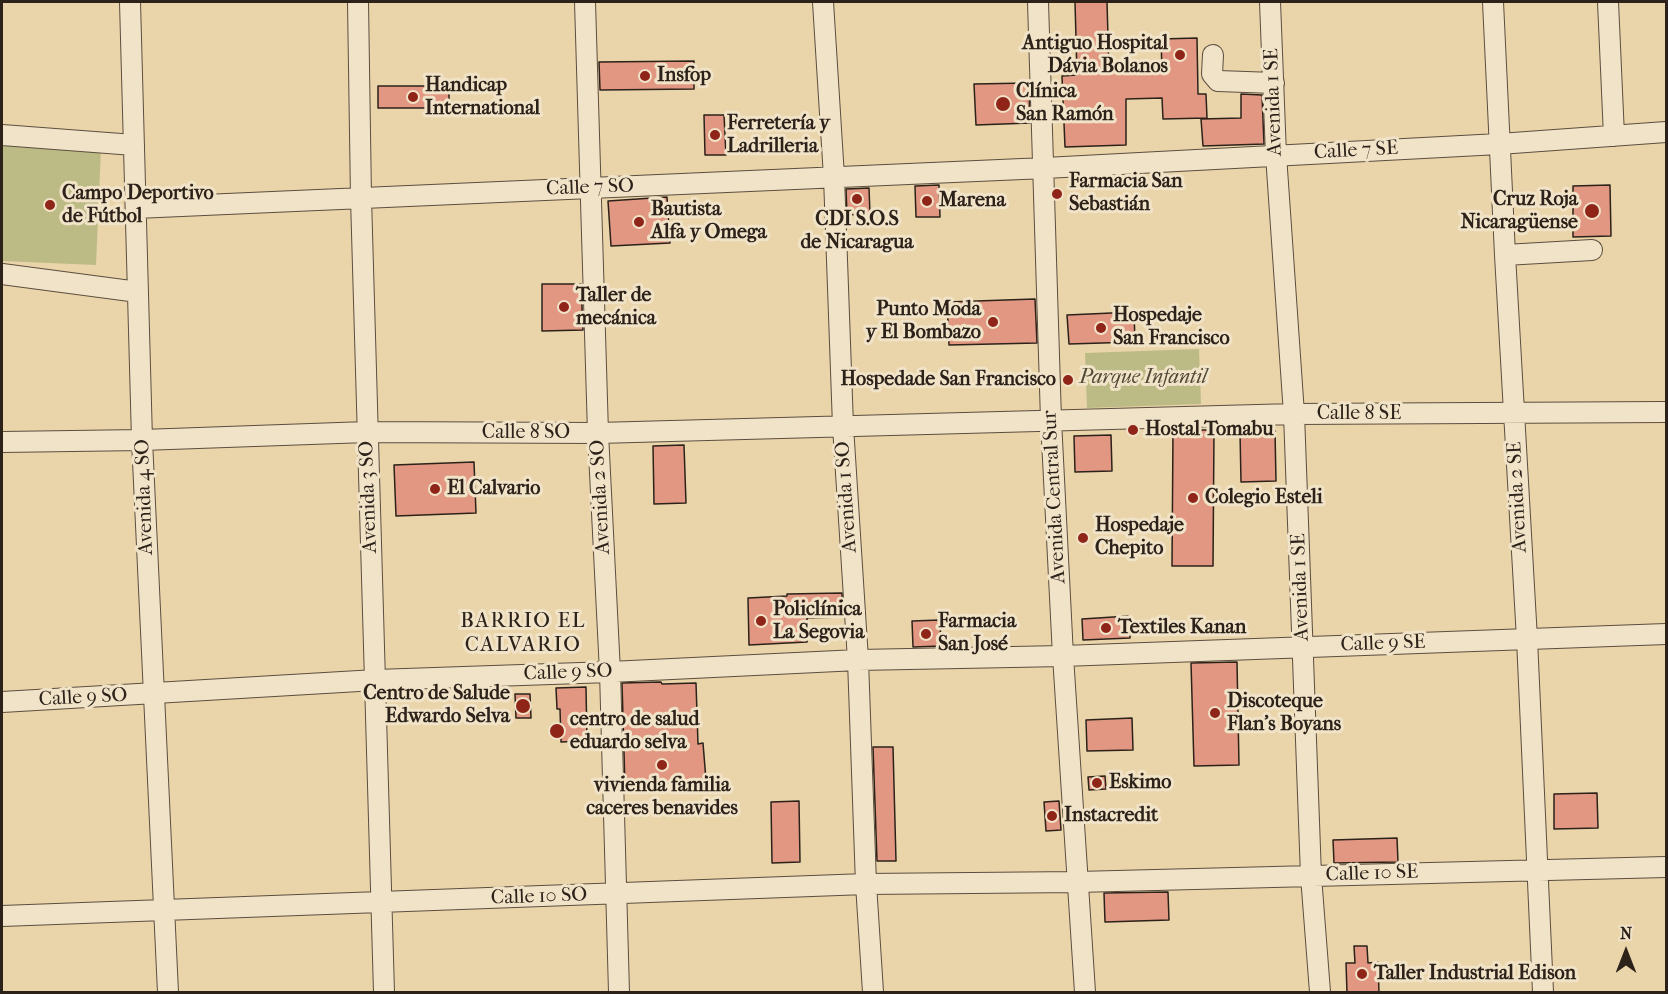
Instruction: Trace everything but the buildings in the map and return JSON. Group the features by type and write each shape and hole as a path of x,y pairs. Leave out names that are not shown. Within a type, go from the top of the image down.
{"street":[{"name":"Avenida 4 SO","path":"130,2 142,440 168,993"},
{"name":"Avenida 3 SO","path":"358,2 367,432 384,993"},
{"name":"Avenida 2 SO","path":"585,2 598,433 610,672 619,993"},
{"name":"Avenida 1 SO","path":"823,2 834,177 843,426 858,660 866,884 873,993"},
{"name":"Avenida Central Sur","path":"1038,2 1052,420 1063,656 1085,993"},
{"name":"Avenida 1 SE","path":"1270,2 1276,155 1294,414 1311,876 1320,993"},
{"name":"Avenida 2 SE","path":"1493,2 1513,413 1527,639 1543,993"},
{"path":"1608,2 1614,136"},
{"path":"1213,55 1212,74 1218,81 1274,83"},
{"name":"Calle 7 SE","path":"1045,168 1499,144 1666,132"},
{"path":"2,135 134,145"},
{"name":"Calle 7 SO","path":"136,208 1045,168"},
{"path":"1505,255 1592,250"},
{"path":"2,274 138,292"},
{"name":"Calle 8 SE","path":"1052,420 1294,414 1666,412"},
{"name":"Calle 8 SO","path":"2,442 142,440 367,432 598,433 1052,420"},
{"name":"Calle 9 SE","path":"1063,656 1666,634"},
{"name":"Calle 9 SO","path":"2,702 376,680 858,660 1063,656"},
{"name":"Calle 10 SE","path":"1077,882 1666,867"},
{"name":"Calle 10 SO","path":"2,916 866,884 1077,882"}],"green space":[{"name":"Campo Deportivo de Fútbol","path":"2,144 101,148 96,265 2,261"},
{"name":"Parque Infantil","path":"1199,349 1201,404 1087,408 1085,353"}],"place":[{"name":"Antiguo Hospital Dávia Bolanos","path":"1180,55"},
{"name":"Insfop","path":"645,76"},
{"name":"Handicap International","path":"413,97"},
{"name":"Clínica San Ramón","path":"1003,104"},
{"name":"Ferretería y Ladrilleria","path":"715,135"},
{"name":"Farmacia San Sebastián","path":"1057,194"},
{"name":"CDI S.O.S de Nicaragua","path":"857,199"},
{"name":"Marena","path":"927,201"},
{"name":"Campo Deportivo de Fútbol","path":"50,205"},
{"name":"Cruz Roja Nicaragüense","path":"1592,211"},
{"name":"Bautista Alfa y Omega","path":"639,222"},
{"name":"Taller de mecánica","path":"564,307"},
{"name":"Punto Moda y El Bombazo","path":"993,322"},
{"name":"Hospedaje San Francisco","path":"1101,328"},
{"name":"Hospedade San Francisco","path":"1068,380"},
{"name":"Hostal Tomabu","path":"1133,430"},
{"name":"El Calvario","path":"435,489"},
{"name":"Colegio Esteli","path":"1193,498"},
{"name":"Hospedaje Chepito","path":"1083,538"},
{"name":"Policlínica La Segovia","path":"761,621"},
{"name":"Textiles Kanan","path":"1106,628"},
{"name":"Farmacia San José","path":"926,634"},
{"name":"Centro de Salude Edwardo Selva","path":"523,706"},
{"name":"Discoteque Flan's Boyans","path":"1215,713"},
{"name":"centro de salud eduardo selva","path":"557,731"},
{"name":"vivienda familia caceres benavides","path":"662,765"},
{"name":"Eskimo","path":"1097,783"},
{"name":"Instacredit","path":"1052,816"},
{"name":"Taller Industrial Edison","path":"1362,974"}],"district":[{"name":"BARRIO EL CALVARIO","path":"523,634"}]}
